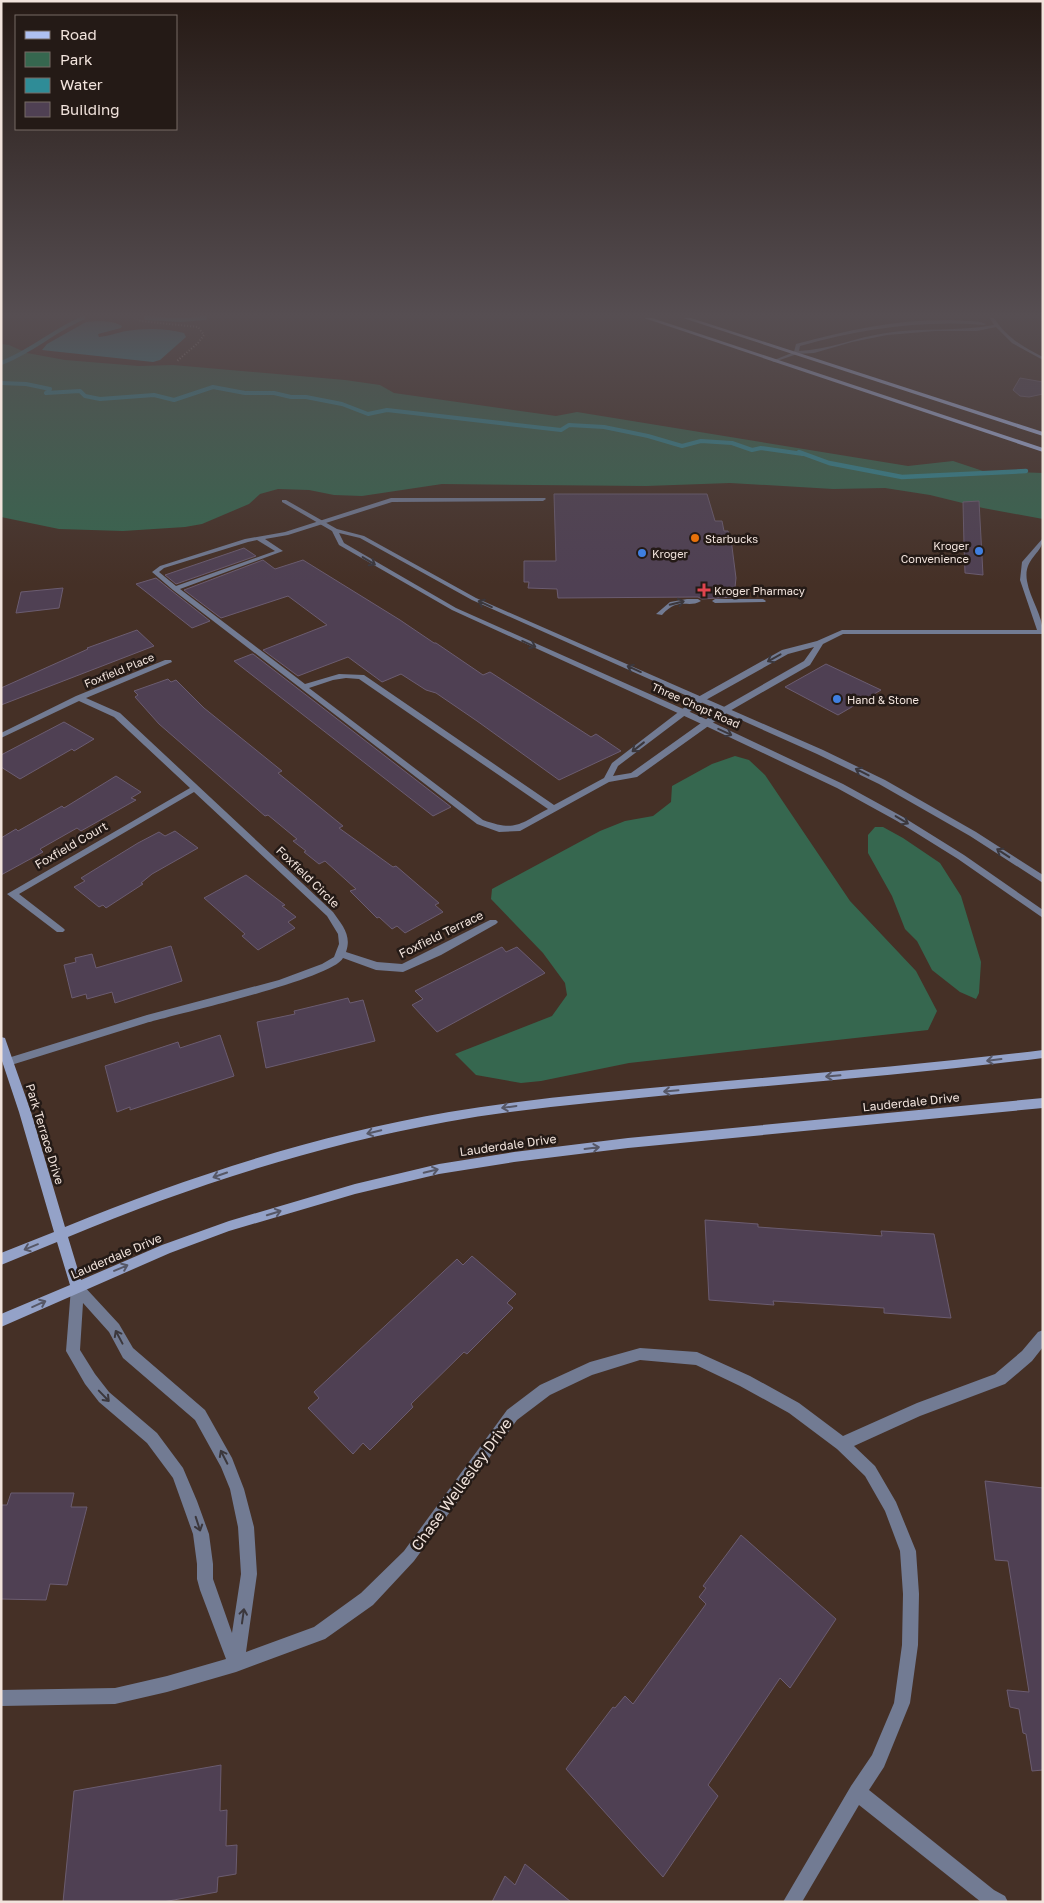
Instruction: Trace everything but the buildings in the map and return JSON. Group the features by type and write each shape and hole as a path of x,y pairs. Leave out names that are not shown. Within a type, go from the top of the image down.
{"main road":[{"path":"914,407 1043,450"},
{"path":"959,407 1043,434"},
{"name":"Park Terrace Drive","path":"1,1041 77,1288"},
{"path":"1,1259 152,1198 239,1169 337,1141 428,1121 548,1102 963,1064 1043,1054"},
{"name":"Lauderdale Drive","path":"1,1321 166,1249 229,1226 354,1189 440,1169 514,1157 628,1143 1043,1102"}],"street":[{"path":"543,499 390,500 286,534 247,540 162,567 155,572 480,822 499,829 517,829 607,780 634,774 725,710 807,663 820,643"},
{"name":"Three Chopt Road","path":"284,501 335,530 362,537 474,599 820,752 890,786 973,834 1043,880"},
{"name":"Three Chopt Road","path":"335,530 340,544 434,599 811,771 870,802 960,856 1043,915"},
{"path":"175,589 280,551 258,538"},
{"path":"607,780 615,765 701,699 785,652 820,643 842,632 1042,632 1023,580 1025,562 1043,540"},
{"path":"660,614 668,605 675,602 698,601"},
{"path":"715,601 763,601"},
{"name":"Foxfield Place","path":"79,698 168,662"},
{"path":"305,687 334,676 350,675 361,677 554,808"},
{"path":"1,736 79,698"},
{"name":"Foxfield Circle","path":"79,698 117,715 330,914 343,934 342,954"},
{"name":"Foxfield Court","path":"60,930 12,894 195,788"},
{"name":"Foxfield Terrace","path":"342,954 376,966 403,968 493,922"},
{"path":"8,1062 147,1020 281,983 326,967 342,954"},
{"path":"77,1288 72,1351 104,1397 152,1438 166,1454 178,1473 190,1500 201,1534 206,1585 236,1664"},
{"path":"77,1288 114,1328 128,1352 200,1416 227,1463 237,1489 246,1527 249,1574 236,1664"},
{"path":"842,1444 917,1410 1000,1379 1027,1356 1043,1336"},
{"name":"Chase Wellesley Drive","path":"1,1698 115,1696 167,1684 236,1664 319,1633 366,1599 409,1556 512,1415 545,1390 590,1369 640,1354 697,1359 745,1381 794,1408 842,1444 870,1472 891,1507 908,1551 911,1594 910,1645 902,1703 878,1762 857,1792 792,1902"},
{"path":"857,1792 998,1902"}],"green space":[{"path":"1,407 491,407 556,416 577,412 908,466 953,461 983,471 1043,473 1043,519 983,508 930,495 885,488 833,489 730,483 646,486 442,484 362,496 334,495 309,490 278,489 260,494 249,504 202,524 123,531 59,529 1,517"},
{"path":"735,756 749,760 765,775 850,901 916,971 937,1011 928,1030 629,1063 541,1081 521,1083 476,1075 455,1054 552,1016 567,995 565,983 543,953 491,899 492,889 600,831 625,821 653,816 671,802 672,786 712,764"},
{"path":"875,827 883,827 903,838 940,863 961,896 981,962 979,993 976,999 960,992 932,970 917,941 905,929 892,896 868,853 868,835"}],"waterway":[{"path":"349,407 368,414 387,410 561,430 569,425 604,427 648,436 682,446 701,441 732,443 752,450 761,448 803,454"},
{"path":"799,452 829,463 902,477 1026,471"}],"place":[{"name":"Starbucks","path":"695,538"},
{"name":"Kroger Convenience","path":"979,551"},
{"name":"Kroger","path":"642,553"},
{"name":"Kroger Pharmacy","path":"704,590"},
{"name":"Hand & Stone","path":"837,699"}]}
